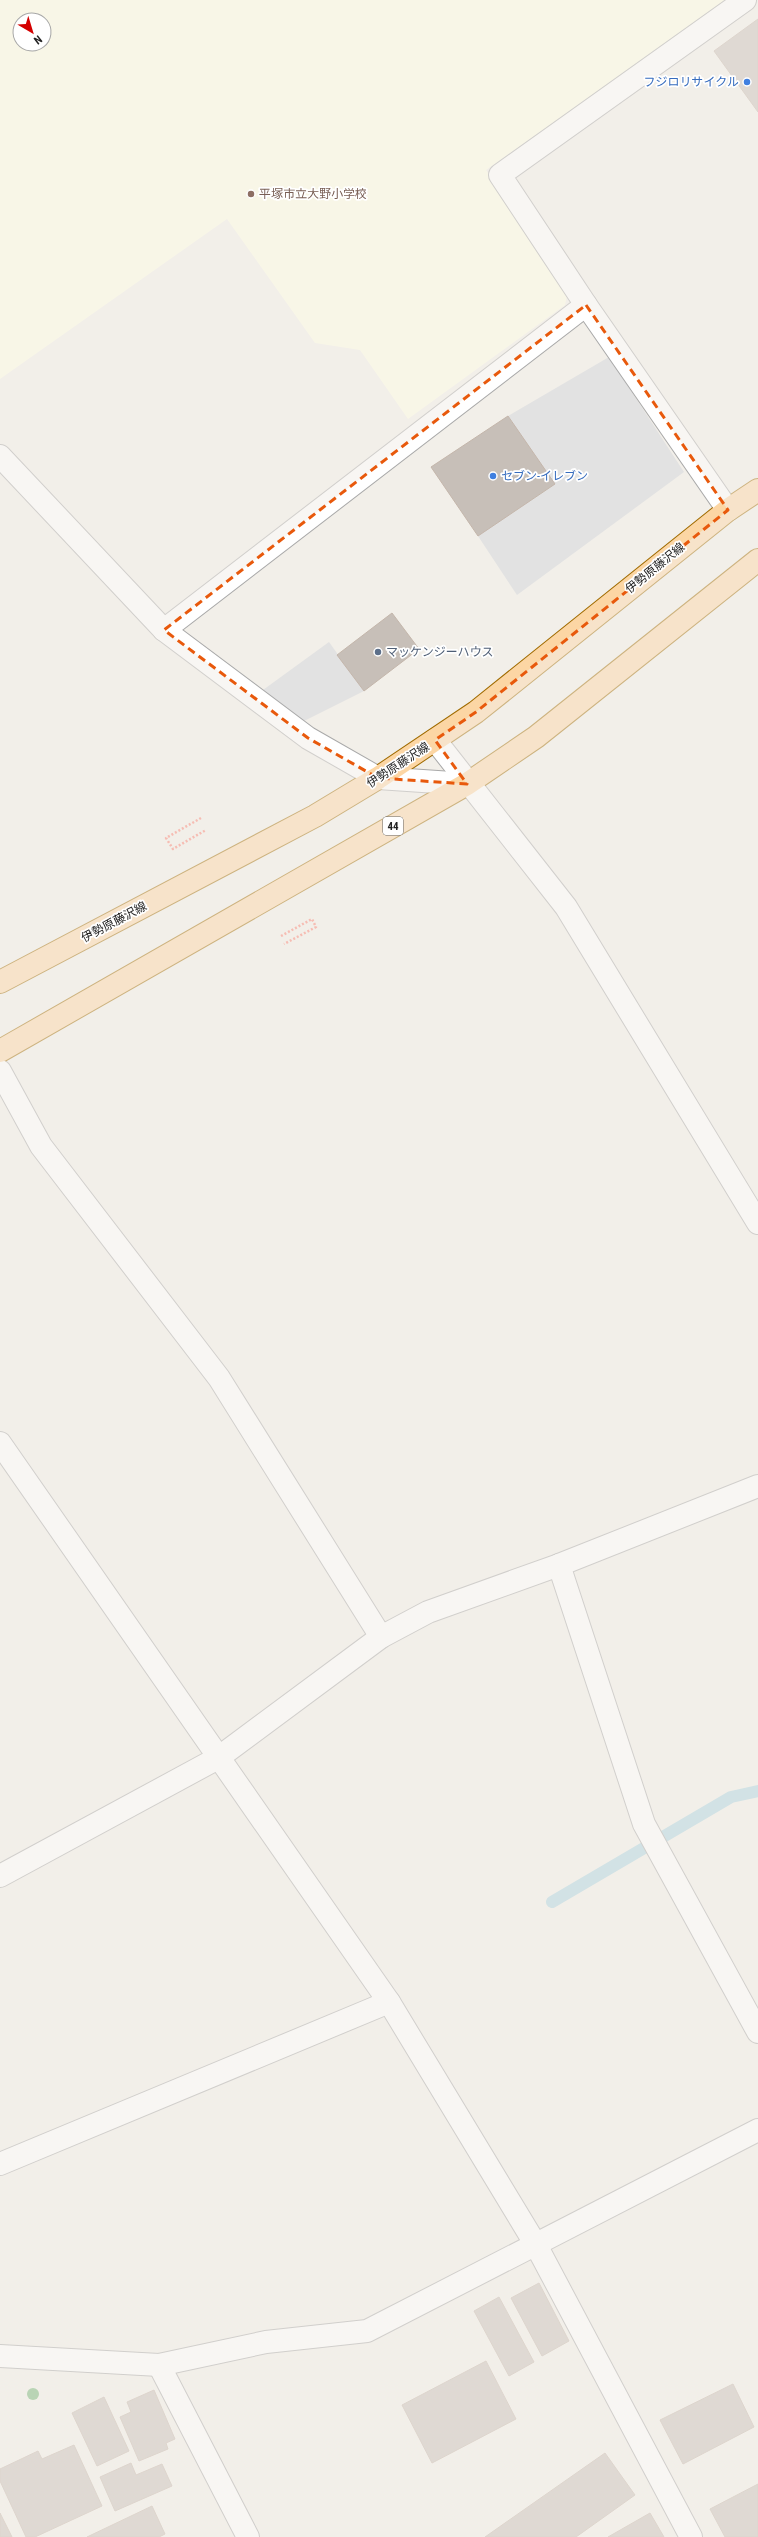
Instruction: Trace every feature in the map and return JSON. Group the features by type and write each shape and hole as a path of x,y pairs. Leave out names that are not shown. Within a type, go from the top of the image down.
{"main road":[{"name":"伊勢原藤沢線","path":"0,982 315,816 378,778 476,712 728,510 758,490"},
{"name":"44","path":"0,1051 467,784 536,737 758,560"}],"street":[{"path":"728,510 586,305 500,175 746,0"},
{"path":"164,630 586,305"},
{"path":"0,456 164,630 308,738 378,778 467,784"},
{"path":"435,740 467,784 566,907 758,1223"},
{"path":"0,1071 42,1146 219,1378 381,1637"},
{"path":"0,1442 218,1758 389,2002 536,2245 691,2537"},
{"path":"0,1876 218,1758 381,1637 428,1612 559,1565 758,1486"},
{"path":"559,1565 644,1824 758,2032"},
{"path":"0,2164 389,2002"},
{"path":"0,2356 159,2365 266,2342 367,2330 536,2245 758,2130"},
{"path":"159,2365 248,2537"}],"path":[{"path":"201,818 166,838 173,849 206,830"},
{"path":"281,936 312,919 316,927 284,944"}],"highlighted area":[{"path":"586,305 728,510 476,712 435,740 467,784 378,778 308,738 164,630"}],"shaded area":[{"name":"平塚市立大野小学校","path":"0,0 727,0 486,170 568,291 565,305 408,419 360,350 315,343 227,219 0,379"},
{"path":"609,357 684,472 517,595 478,536 554,484 508,416"},
{"path":"329,642 364,691 298,724 263,690"}],"building":[{"name":"フジロリサイクル","path":"758,19 758,112 714,51"},
{"name":"セブン-イレブン","path":"508,416 555,484 478,536 431,467"},
{"name":"マッケンジーハウス","path":"392,613 419,649 364,691 337,655"},
{"path":"539,2283 569,2341 542,2356 511,2298"},
{"path":"499,2297 534,2362 509,2376 474,2311"},
{"path":"486,2361 516,2419 432,2463 402,2405"},
{"path":"733,2384 754,2427 683,2464 660,2420"},
{"path":"154,2390 175,2439 166,2443 168,2449 139,2461 120,2417 131,2412 127,2402"},
{"path":"104,2397 129,2451 97,2466 72,2413"},
{"path":"74,2445 102,2506 35,2537 26,2537 0,2481 0,2469 38,2451 42,2459"},
{"path":"605,2453 635,2495 576,2537 485,2537"},
{"path":"131,2463 136,2475 162,2464 172,2486 115,2511 100,2477"},
{"path":"758,2484 758,2537 725,2537 710,2509"},
{"path":"152,2506 165,2534 159,2537 87,2537"},
{"path":"0,2513 12,2537 0,2537"},
{"path":"650,2513 664,2537 608,2537"}],"waterway":[{"path":"552,1902 731,1797 758,1791"}],"place":[{"name":"フジロリサイクル","path":"747,82"},
{"name":"平塚市立大野小学校","path":"251,194"},
{"name":"セブン-イレブン","path":"493,476"},
{"name":"マッケンジーハウス","path":"378,652"}]}
